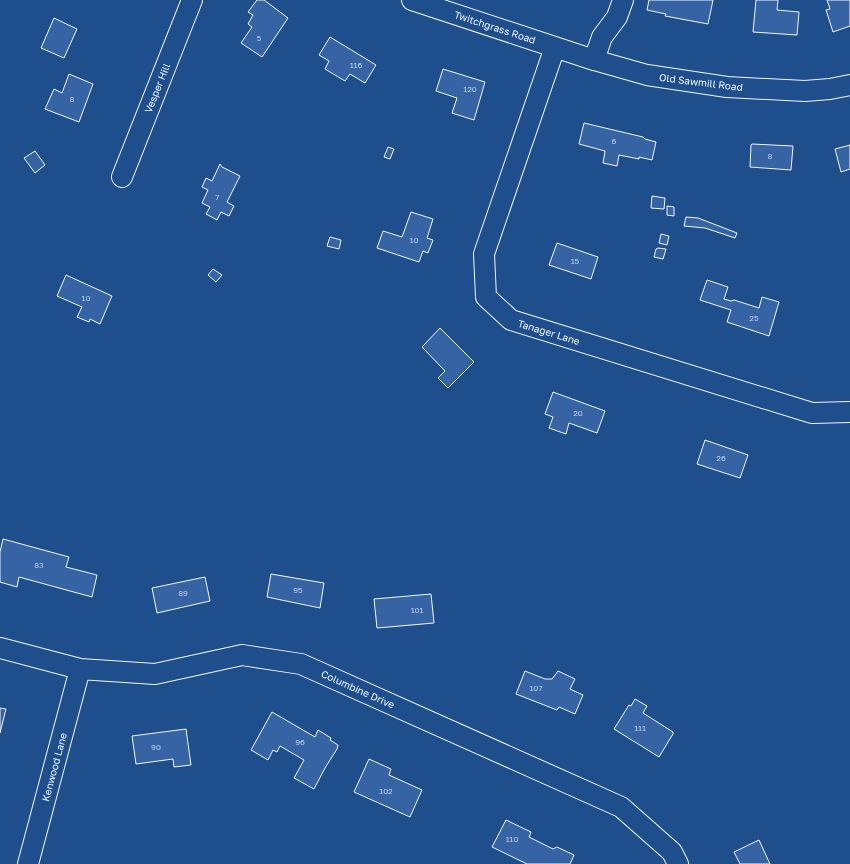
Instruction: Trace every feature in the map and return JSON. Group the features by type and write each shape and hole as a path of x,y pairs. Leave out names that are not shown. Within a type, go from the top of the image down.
{"street":[{"name":"Vesper Hill","path":"122,176 192,0"},
{"name":"Twitchgrass Road","path":"412,0 555,47"},
{"path":"594,60 602,37 617,17 623,0"},
{"name":"Old Sawmill Road","path":"555,47 647,75 727,87 805,91 830,89 850,84"},
{"name":"Tanager Lane","path":"555,47 484,254 486,297 511,320 812,412 850,412"},
{"name":"Columbine Drive","path":"0,648 80,670 155,674 242,655 301,664 621,808 672,852 678,864"},
{"name":"Kenwood Lane","path":"28,864 80,670"}],"building":[{"path":"257,0 264,0 288,18 262,57 241,43 252,27 248,24 253,15 248,12"},
{"path":"649,0 713,0 708,24 665,16 666,14 647,10"},
{"path":"756,0 778,0 777,10 799,12 797,35 753,32"},
{"path":"827,0 850,0 850,26 833,32 826,10 830,9"},
{"path":"54,18 77,29 64,58 41,48"},
{"path":"330,37 376,65 365,83 350,74 345,81 325,69 329,61 319,55"},
{"path":"443,69 485,82 474,120 452,113 457,98 436,91"},
{"path":"69,74 93,84 79,122 45,109 54,89 62,93"},
{"path":"584,123 643,137 656,142 652,160 619,155 617,166 603,163 605,151 579,144"},
{"path":"752,144 793,146 791,170 750,167"},
{"path":"850,145 850,169 841,172 835,149"},
{"path":"388,147 394,149 390,159 384,157"},
{"path":"35,151 45,165 35,173 24,158"},
{"path":"220,164 222,167 240,176 227,202 234,206 229,216 221,212 217,220 206,214 210,207 202,203 208,190 202,187 206,178 212,181"},
{"path":"652,196 665,198 664,209 651,208"},
{"path":"667,206 674,207 674,216 667,215"},
{"path":"411,212 433,219 427,238 433,240 428,253 423,251 419,262 377,248 383,231 402,237"},
{"path":"686,217 698,218 737,233 735,238 705,228 684,226"},
{"path":"661,234 669,236 667,245 659,243"},
{"path":"330,237 341,240 339,249 327,246"},
{"path":"557,243 598,257 591,279 549,265"},
{"path":"656,249 666,249 663,259 654,257"},
{"path":"213,269 222,275 216,282 208,275"},
{"path":"66,275 112,296 100,324 90,319 89,322 77,317 82,307 57,296"},
{"path":"707,280 728,287 724,299 731,301 734,300 759,308 762,297 779,302 769,336 727,322 731,310 700,300"},
{"path":"440,328 474,362 448,388 438,378 445,371 422,347"},
{"path":"553,392 605,411 597,433 569,423 566,434 549,428 553,417 545,414"},
{"path":"705,440 748,455 740,478 697,464"},
{"path":"3,539 69,557 66,567 97,575 92,597 19,577 17,587 0,582 0,552"},
{"path":"271,574 324,583 320,608 267,597"},
{"path":"205,577 210,601 157,613 152,588"},
{"path":"431,594 434,623 377,628 374,599"},
{"path":"525,671 545,679 552,679 558,671 575,679 570,689 583,695 575,714 559,707 557,710 516,694"},
{"path":"635,699 647,706 643,713 673,732 659,757 614,729 629,705 631,706"},
{"path":"0,708 6,709 0,733"},
{"path":"272,712 315,737 318,730 331,738 330,740 338,745 314,789 294,778 304,760 280,746 277,752 273,750 268,760 251,750"},
{"path":"186,729 191,765 174,767 173,759 136,764 132,736"},
{"path":"369,759 391,769 389,775 422,790 410,817 354,792"},
{"path":"506,820 531,832 529,837 553,849 557,847 574,855 570,864 527,864 492,847"},
{"path":"759,840 770,864 740,864 734,852"}]}
